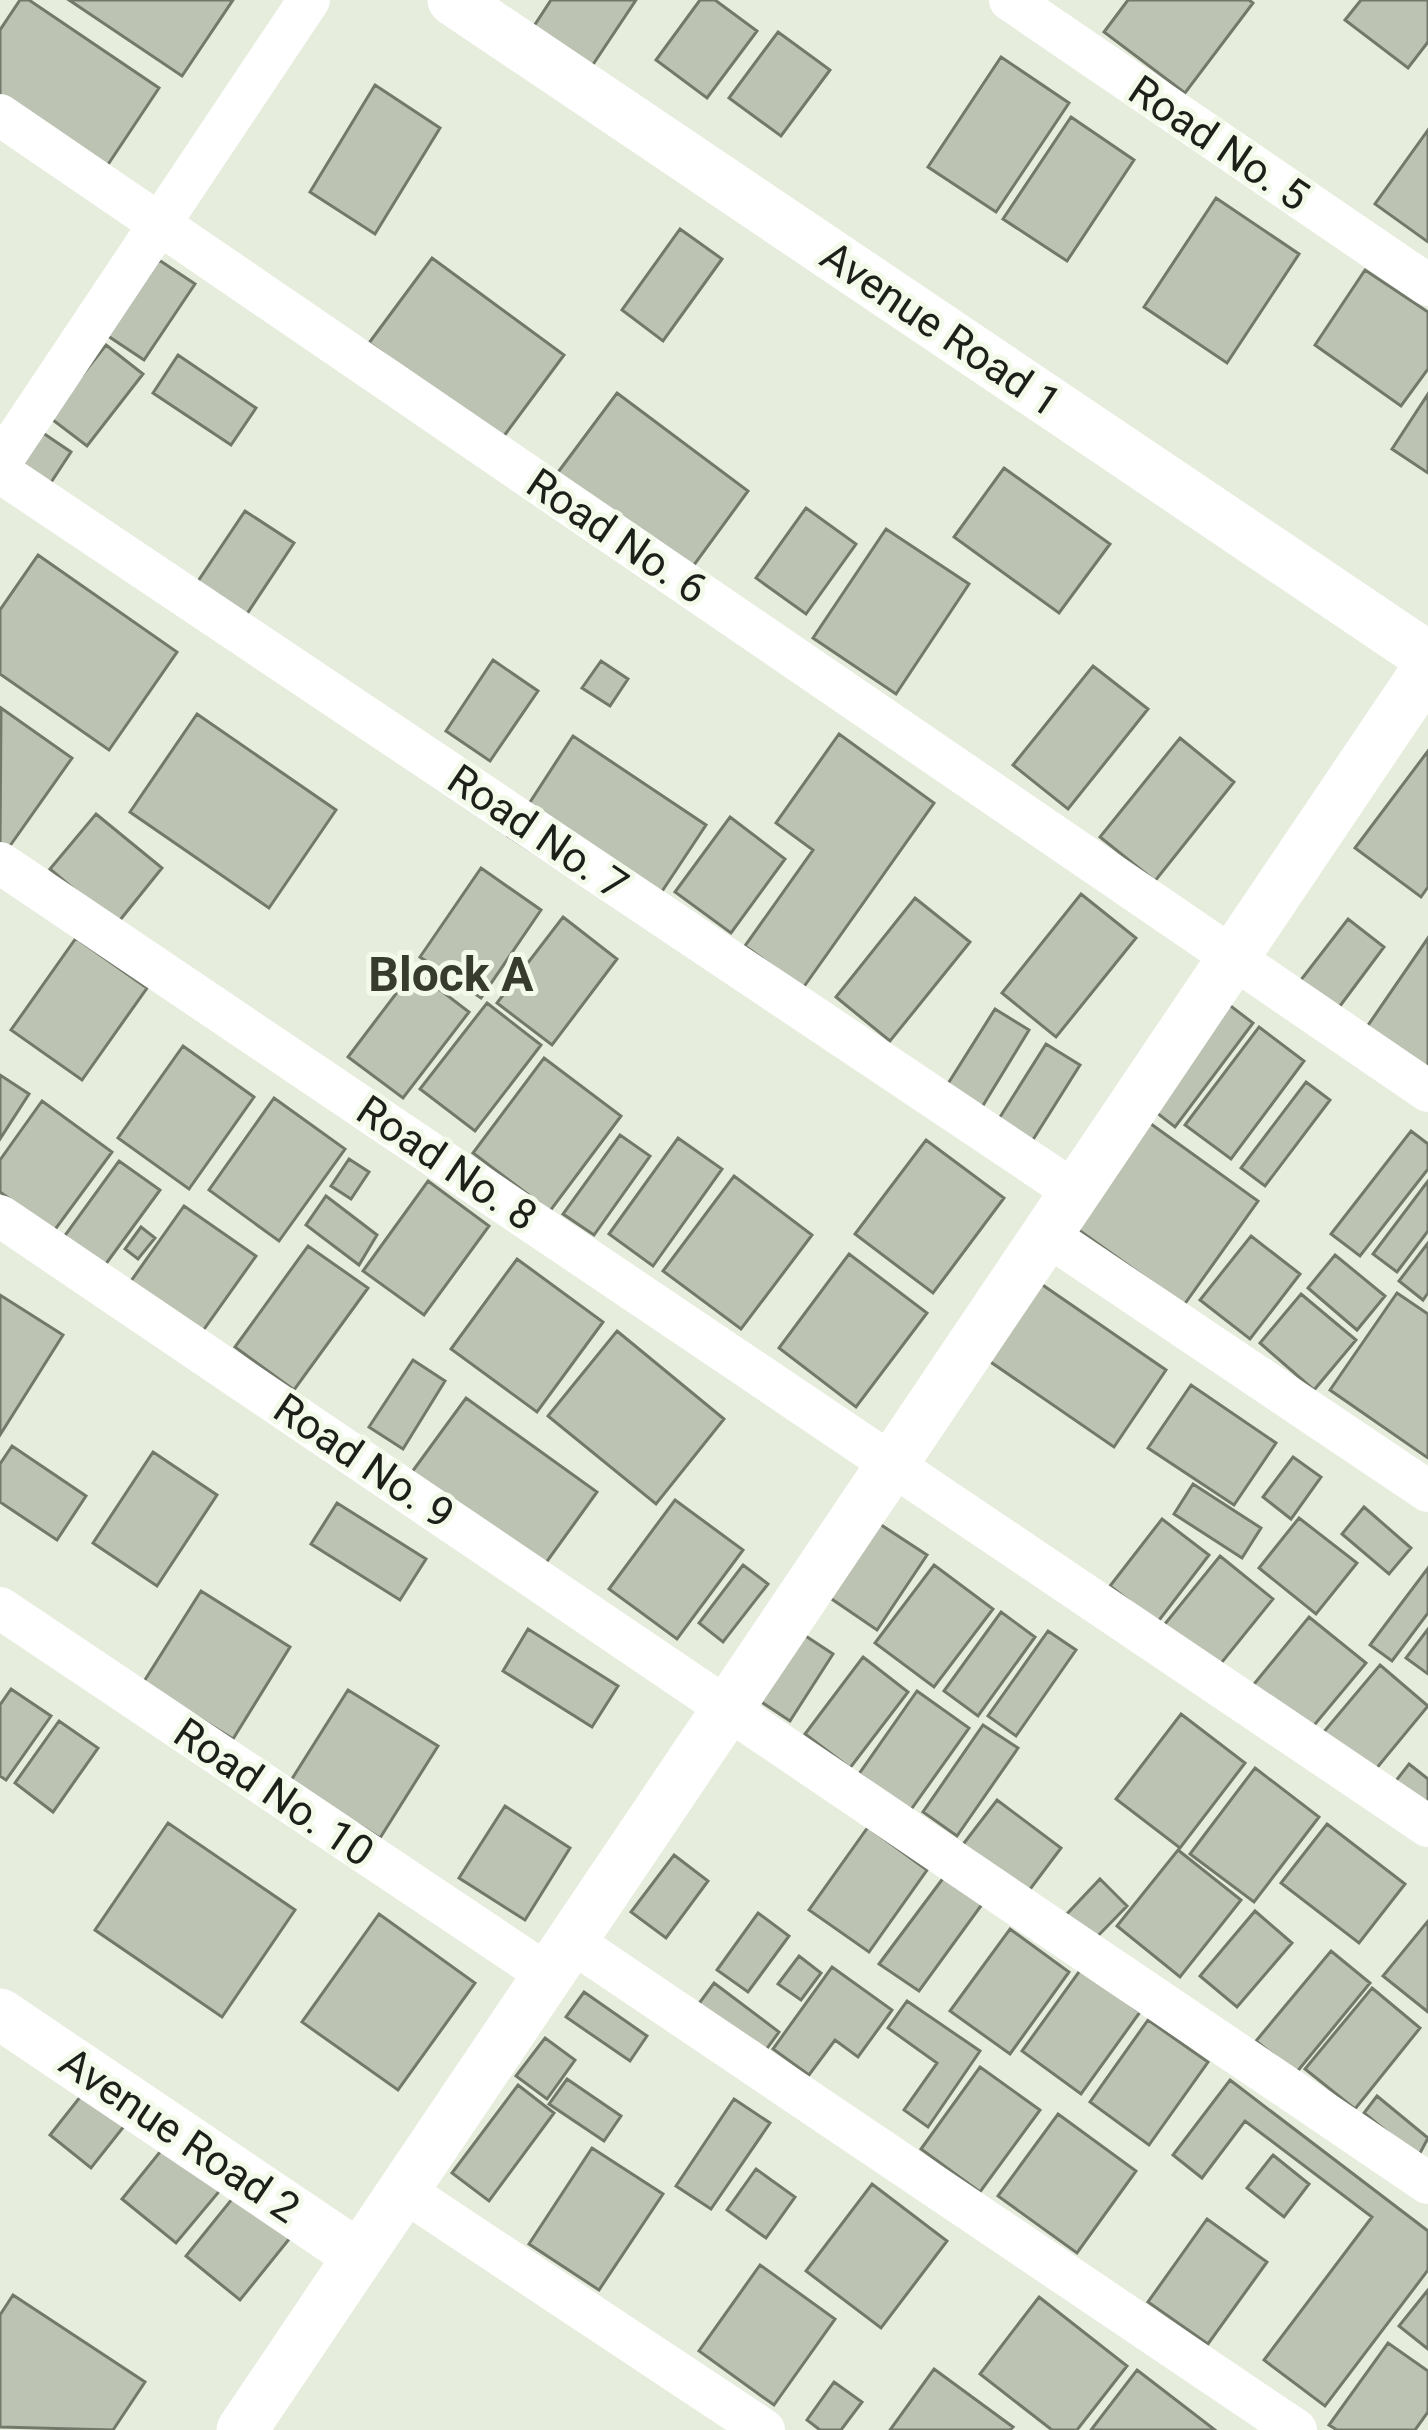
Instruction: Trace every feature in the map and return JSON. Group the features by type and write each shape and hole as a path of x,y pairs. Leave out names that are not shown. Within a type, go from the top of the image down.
{"street":[{"path":"0,463 309,0"},
{"name":"Avenue Road 1","path":"453,0 1428,657"},
{"name":"Road No. 5","path":"1010,0 1428,285"},
{"name":"Road No. 6","path":"0,116 1428,1091"},
{"name":"Road No. 7","path":"0,472 1075,1192"},
{"path":"261,2424 359,2256 1428,668"},
{"name":"Road No. 8","path":"0,863 1428,1826"},
{"name":"Road No. 9","path":"0,1216 1428,2182"},
{"path":"1047,1235 1428,1491"},
{"name":"Road No. 10","path":"0,1608 1296,2430"},
{"name":"Avenue Road 2","path":"0,2014 359,2256"},
{"path":"404,2191 764,2430"}],"building":[{"path":"20,0 29,0 159,88 101,175 0,108 0,30"},
{"path":"69,0 233,0 182,76"},
{"path":"551,0 636,0 590,69 532,29"},
{"path":"700,0 715,0 757,31 707,98 656,60"},
{"path":"1128,0 1253,3 1185,93 1104,32"},
{"path":"1361,0 1428,0 1428,42 1408,68 1345,20"},
{"path":"778,32 830,70 781,136 729,98"},
{"path":"1001,57 1069,103 996,212 928,167"},
{"path":"375,85 440,128 375,234 310,192"},
{"path":"1071,117 1134,160 1067,261 1003,219"},
{"path":"1428,130 1428,242 1375,204"},
{"path":"1216,198 1299,254 1227,363 1144,307"},
{"path":"680,229 722,259 663,341 622,310"},
{"path":"432,258 564,355 501,440 369,343"},
{"path":"159,260 195,284 144,360 108,336"},
{"path":"1365,270 1428,312 1428,369 1401,406 1315,345"},
{"path":"106,345 143,374 87,446 49,417"},
{"path":"178,355 256,408 231,445 153,393"},
{"path":"617,393 748,491 686,576 553,479"},
{"path":"1428,394 1428,473 1392,449"},
{"path":"40,431 71,452 44,493 13,473"},
{"path":"1004,468 1110,544 1059,613 954,537"},
{"path":"806,508 856,544 806,614 756,578"},
{"path":"245,511 294,543 229,641 180,608"},
{"path":"886,529 969,584 896,694 813,638"},
{"path":"38,555 177,652 109,750 0,674 0,610"},
{"path":"493,660 538,691 490,761 446,731"},
{"path":"601,661 628,679 610,706 582,688"},
{"path":"1093,666 1148,709 1068,809 1013,765"},
{"path":"1,708 72,758 7,850 0,845"},
{"path":"197,714 336,810 269,908 130,812"},
{"path":"839,734 934,803 803,988 745,946 813,850 776,823"},
{"path":"573,736 706,825 641,923 508,836"},
{"path":"1180,738 1234,782 1155,881 1100,837"},
{"path":"1428,751 1428,887 1421,897 1355,848"},
{"path":"96,814 162,868 116,925 50,869"},
{"path":"730,817 785,859 731,933 675,892"},
{"path":"481,868 541,910 481,998 420,957"},
{"path":"1081,894 1136,938 1056,1037 1002,993"},
{"path":"915,898 970,942 890,1041 836,997"},
{"path":"563,917 617,959 552,1045 497,1003"},
{"path":"1348,919 1384,947 1334,1014 1297,985"},
{"path":"76,938 147,988 82,1080 11,1030"},
{"path":"1428,938 1428,1079 1362,1034"},
{"path":"414,970 469,1012 403,1098 348,1057"},
{"path":"1207,988 1253,1023 1175,1127 1130,1092"},
{"path":"487,1003 541,1045 475,1131 420,1089"},
{"path":"995,1009 1029,1030 979,1112 944,1090"},
{"path":"1259,1027 1304,1061 1231,1159 1185,1125"},
{"path":"1046,1044 1080,1065 1029,1146 995,1125"},
{"path":"183,1046 254,1097 189,1189 118,1138"},
{"path":"544,1058 621,1116 550,1211 473,1153"},
{"path":"0,1075 29,1094 0,1139"},
{"path":"1306,1082 1330,1100 1265,1186 1241,1168"},
{"path":"274,1098 345,1149 279,1241 209,1190"},
{"path":"42,1101 112,1152 54,1231 0,1192 0,1160"},
{"path":"1133,1111 1258,1201 1184,1305 1059,1216"},
{"path":"1411,1131 1428,1144 1428,1169 1360,1256 1331,1234"},
{"path":"620,1135 650,1156 594,1235 563,1214"},
{"path":"678,1138 722,1169 653,1266 609,1234"},
{"path":"926,1140 1004,1198 933,1293 855,1234"},
{"path":"349,1159 369,1172 351,1199 331,1186"},
{"path":"119,1161 160,1190 100,1272 58,1245"},
{"path":"734,1176 812,1235 741,1329 663,1271"},
{"path":"428,1181 489,1226 424,1315 363,1271"},
{"path":"1428,1181 1428,1231 1397,1272 1373,1254"},
{"path":"326,1196 377,1235 359,1265 306,1225"},
{"path":"184,1206 256,1256 190,1349 119,1298"},
{"path":"141,1227 155,1238 138,1259 125,1249"},
{"path":"1251,1236 1300,1274 1250,1339 1200,1300"},
{"path":"1428,1243 1428,1293 1423,1300 1399,1281"},
{"path":"308,1246 368,1288 294,1390 235,1347"},
{"path":"849,1254 927,1313 856,1407 779,1348"},
{"path":"1335,1255 1385,1296 1357,1330 1308,1288"},
{"path":"517,1259 603,1322 537,1412 451,1349"},
{"path":"1031,1277 1166,1370 1114,1447 979,1354"},
{"path":"1397,1293 1428,1314 1428,1458 1330,1390"},
{"path":"1301,1294 1356,1340 1314,1390 1260,1343"},
{"path":"0,1295 63,1335 0,1435"},
{"path":"617,1331 724,1419 656,1504 548,1416"},
{"path":"413,1360 445,1381 403,1449 369,1427"},
{"path":"1191,1385 1276,1443 1234,1505 1148,1448"},
{"path":"466,1398 597,1492 543,1567 412,1472"},
{"path":"12,1446 86,1496 57,1540 0,1502 0,1464"},
{"path":"153,1452 217,1495 157,1586 93,1543"},
{"path":"1293,1457 1321,1477 1291,1519 1263,1497"},
{"path":"1193,1484 1261,1528 1242,1558 1174,1514"},
{"path":"675,1500 743,1550 677,1639 609,1589"},
{"path":"337,1503 426,1559 400,1600 311,1544"},
{"path":"1364,1507 1411,1548 1389,1574 1342,1534"},
{"path":"869,1517 927,1555 877,1630 820,1591"},
{"path":"1299,1518 1357,1563 1316,1614 1259,1568"},
{"path":"1162,1519 1209,1555 1157,1623 1110,1586"},
{"path":"1220,1556 1273,1599 1214,1672 1160,1630"},
{"path":"743,1565 768,1584 723,1642 699,1623"},
{"path":"934,1565 993,1609 934,1687 875,1643"},
{"path":"1428,1568 1428,1613 1392,1661 1370,1645"},
{"path":"201,1591 290,1647 233,1739 143,1683"},
{"path":"1001,1612 1035,1637 978,1716 944,1691"},
{"path":"1309,1617 1366,1663 1306,1735 1250,1689"},
{"path":"528,1629 618,1686 592,1727 503,1671"},
{"path":"795,1629 833,1654 790,1721 751,1695"},
{"path":"1428,1629 1428,1674 1406,1658"},
{"path":"1048,1631 1076,1650 1016,1736 988,1716"},
{"path":"863,1657 908,1692 850,1768 805,1734"},
{"path":"1380,1665 1428,1706 1371,1775 1322,1734"},
{"path":"11,1689 51,1716 6,1780 0,1776 0,1705"},
{"path":"348,1690 438,1746 380,1838 290,1782"},
{"path":"917,1691 969,1728 910,1811 859,1774"},
{"path":"1181,1714 1245,1763 1180,1848 1116,1799"},
{"path":"59,1721 98,1748 53,1812 15,1783"},
{"path":"983,1725 1018,1748 957,1836 923,1812"},
{"path":"1409,1764 1428,1779 1428,1807 1395,1782"},
{"path":"1255,1768 1319,1817 1254,1902 1190,1854"},
{"path":"997,1800 1061,1848 1025,1896 961,1847"},
{"path":"505,1806 570,1848 525,1920 459,1878"},
{"path":"168,1823 295,1910 222,2017 95,1930"},
{"path":"1327,1824 1405,1884 1359,1943 1281,1883"},
{"path":"868,1827 927,1870 869,1952 809,1910"},
{"path":"1178,1850 1241,1900 1180,1977 1117,1926"},
{"path":"674,1855 708,1881 666,1938 631,1912"},
{"path":"947,1873 983,1903 919,1991 879,1964"},
{"path":"1100,1879 1127,1906 1091,1943 1064,1917"},
{"path":"1255,1911 1292,1943 1237,2007 1200,1976"},
{"path":"758,1913 789,1936 748,1992 717,1970"},
{"path":"379,1914 475,1983 398,2090 302,2022"},
{"path":"1428,1921 1428,2012 1383,1976"},
{"path":"1010,1929 1069,1972 1010,2054 950,2011"},
{"path":"1331,1951 1370,1983 1296,2073 1256,2041"},
{"path":"799,1956 821,1973 801,2000 778,1984"},
{"path":"832,1967 892,2010 858,2057 835,2040 809,2075 773,2049"},
{"path":"1081,1969 1140,2012 1081,2094 1022,2051"},
{"path":"714,1983 779,2032 760,2058 695,2009"},
{"path":"1372,1988 1420,2028 1355,2109 1305,2069"},
{"path":"584,1992 647,2036 630,2061 566,2017"},
{"path":"907,2001 980,2051 928,2127 904,2110 937,2063 888,2028"},
{"path":"1148,2020 1208,2062 1149,2145 1090,2102"},
{"path":"545,2038 575,2060 547,2099 516,2076"},
{"path":"980,2067 1040,2110 980,2192 921,2149"},
{"path":"567,2079 621,2116 604,2141 549,2104"},
{"path":"1230,2080 1428,2231 1428,2270 1325,2406 1264,2360 1372,2217 1245,2121 1202,2178 1173,2155"},
{"path":"518,2085 554,2113 489,2201 452,2173"},
{"path":"84,2092 125,2125 91,2168 50,2135"},
{"path":"1377,2096 1428,2138 1418,2157 1364,2113"},
{"path":"734,2099 770,2123 711,2209 676,2186"},
{"path":"1058,2114 1136,2171 1077,2253 998,2196"},
{"path":"172,2137 227,2182 176,2243 122,2199"},
{"path":"592,2148 663,2194 599,2290 529,2244"},
{"path":"1273,2155 1309,2184 1284,2217 1247,2188"},
{"path":"756,2169 795,2197 766,2238 727,2210"},
{"path":"872,2184 947,2241 881,2328 806,2271"},
{"path":"236,2194 290,2238 240,2300 186,2256"},
{"path":"1207,2219 1267,2262 1208,2344 1148,2302"},
{"path":"760,2265 835,2319 774,2405 699,2351"},
{"path":"1428,2290 1428,2349 1399,2326"},
{"path":"13,2295 145,2382 113,2430 0,2427 0,2315"},
{"path":"1039,2297 1127,2366 1077,2430 1052,2430 980,2374"},
{"path":"1388,2343 1428,2371 1428,2412 1415,2430 1337,2430 1329,2425"},
{"path":"934,2369 1013,2427 890,2430"},
{"path":"1137,2370 1215,2430 1091,2430"},
{"path":"834,2382 862,2402 841,2430 820,2430 807,2420"}],"district":[{"name":"Block A","path":"451,974"}]}
